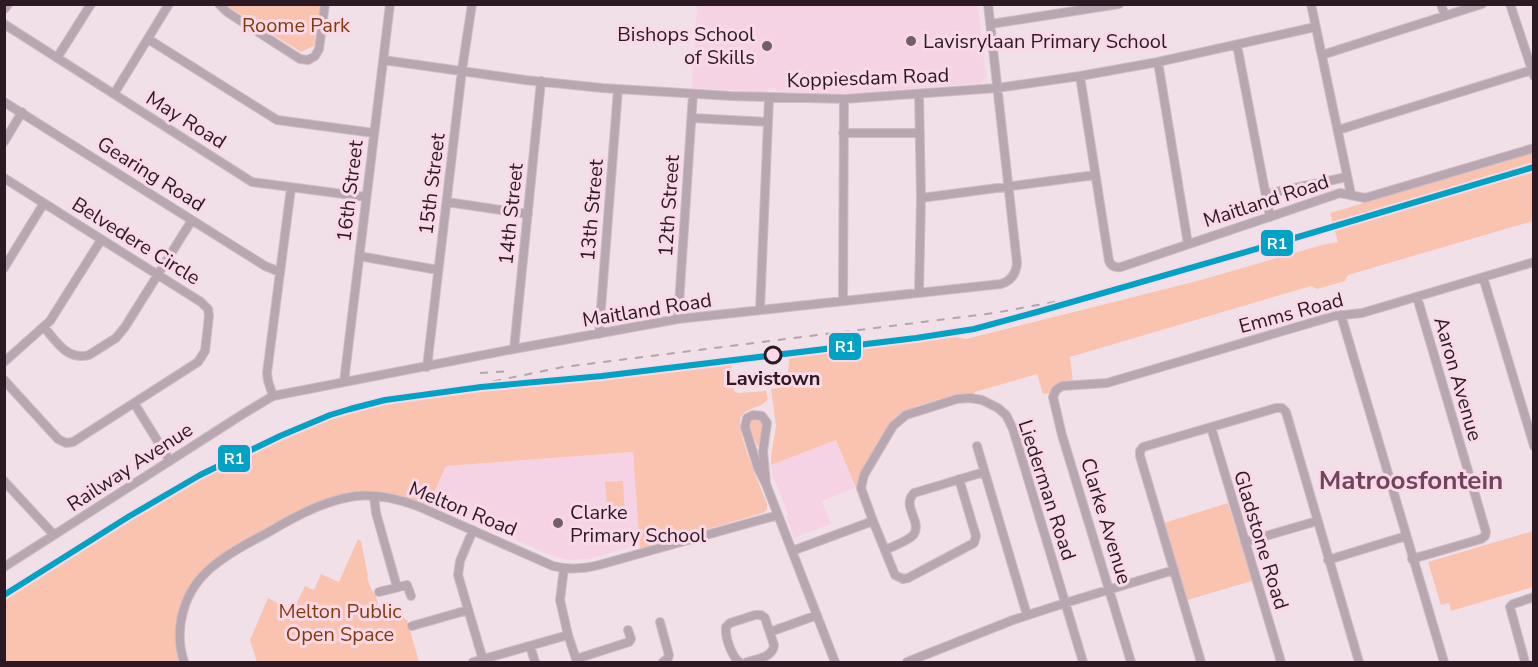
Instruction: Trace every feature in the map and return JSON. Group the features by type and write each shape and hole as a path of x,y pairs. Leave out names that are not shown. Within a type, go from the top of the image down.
{"street":[{"path":"4,8 7,4"},
{"path":"57,58 92,4"},
{"path":"114,94 169,4"},
{"path":"219,4 227,12 305,60 315,57 319,49 325,4"},
{"name":"16th Street","path":"344,382 390,4"},
{"name":"15th Street","path":"427,367 462,70 472,4"},
{"path":"988,4 1008,186"},
{"path":"991,24 1119,4"},
{"path":"1311,4 1351,194"},
{"path":"1441,4 1445,16"},
{"path":"1322,55 1482,4"},
{"path":"1338,130 1533,73 1510,4"},
{"name":"May Road","path":"4,24 248,180 260,184 366,197"},
{"name":"Koppiesdam Road","path":"383,60 618,89 769,98 844,99 997,88 1080,76 1158,62 1315,27"},
{"path":"148,39 277,120 374,133"},
{"path":"1237,45 1270,217"},
{"path":"1158,62 1188,244"},
{"path":"921,198 1095,175 1080,76"},
{"name":"14th Street","path":"514,349 541,81"},
{"name":"13th Street","path":"599,334 618,89"},
{"name":"12th Street","path":"678,319 693,94"},
{"path":"919,94 921,198 919,293"},
{"path":"760,310 769,98"},
{"path":"843,301 844,99"},
{"name":"Gearing Road","path":"4,102 265,266 280,272"},
{"path":"4,142 22,112"},
{"path":"692,117 768,122"},
{"path":"843,133 920,132"},
{"name":"Maitland Road","path":"1095,175 1109,261 1113,266 1121,267 1340,193 1365,198 1533,148"},
{"path":"1266,194 1347,177"},
{"name":"Belvedere Circle","path":"4,178 201,302 208,309 209,321 205,351 201,359 77,440 66,443 58,439 4,380"},
{"name":"Maitland Road","path":"273,396 678,319 1005,283 1014,274 1017,263 1008,186"},
{"path":"273,396 267,373 291,188"},
{"path":"447,202 528,214"},
{"path":"4,267 44,203"},
{"path":"44,327 66,352 74,356 89,355 119,335 192,220"},
{"path":"4,362 44,327 55,314 101,240"},
{"path":"359,256 438,270"},
{"name":"Emms Road","path":"1056,390 1062,386 1107,383 1341,315 1362,313 1533,262"},
{"path":"1483,278 1533,446"},
{"name":"Aaron Avenue","path":"1412,559 1481,539 1486,532 1417,297"},
{"path":"1341,315 1444,663"},
{"name":"Clarke Avenue","path":"1056,390 1053,397 1062,435 1131,663"},
{"name":"Railway Avenue","path":"4,567 273,396"},
{"name":"Liederman Road","path":"959,479 976,538 973,544 906,579 895,575 861,488 862,481 899,419 957,399 970,398 988,402 1002,411 1013,429 1083,663"},
{"path":"135,403 170,461"},
{"path":"1202,663 1140,451 1143,447 1276,408 1282,408 1286,412 1359,663"},
{"path":"766,484 763,452 767,423 762,416 753,415 746,421 745,427 758,468 835,663"},
{"name":"Gladstone Road","path":"1210,427 1281,663"},
{"path":"976,446 1027,615"},
{"path":"885,550 915,533 916,526 909,502 912,495 984,472"},
{"path":"6,484 54,535"},
{"name":"Melton Road","path":"184,663 180,642 183,612 190,593 208,570 237,550 300,514 339,500 357,496 395,499 473,530 553,566 577,569 778,515"},
{"path":"374,496 376,513 397,587"},
{"path":"792,550 873,521"},
{"path":"1245,542 1317,521"},
{"path":"473,530 458,567 459,582 468,610 478,661 568,635"},
{"path":"1328,560 1406,536"},
{"path":"564,568 560,600 577,661 629,642 631,639 628,630"},
{"path":"907,663 922,660 1027,615 1174,570"},
{"path":"379,591 405,585 408,586 411,596"},
{"path":"1526,663 1510,607 1533,597"},
{"path":"412,626 468,610"},
{"path":"739,663 735,659 725,632 726,628 728,625 760,615 765,618 774,645 773,651 757,661 747,663"},
{"path":"770,632 817,615"},
{"path":"660,622 669,655 663,663"},
{"path":"530,646 535,663"}],"shaded area":[{"path":"697,5 978,5 986,77 981,83 839,94 776,91 776,88 769,88 768,92 692,88"},
{"path":"837,439 855,488 822,501 831,524 794,538 771,465"},
{"name":"Clarke Primary School","path":"633,452 640,544 589,559 569,560 552,556 430,502 446,466"}],"green space":[{"name":"Roome Park","path":"226,5 320,5 314,46 301,52"},
{"path":"1533,153 1533,221 1348,275 1345,281 1317,289 1311,286 1070,357 1073,382 1057,385 1050,393 1043,394 1037,374 974,394 945,398 910,409 901,413 888,426 862,470 856,488 836,440 771,465 776,426 771,389 787,386 789,357 956,337 966,339 1201,280 1338,242 1330,213"},
{"path":"731,363 734,391 738,393 766,391 768,399 744,414 740,424 745,446 767,504 767,510 763,513 640,549 633,452 446,466 428,506 414,500 383,493 349,494 217,558 201,572 185,595 178,635 180,662 5,662 5,598 128,518 178,489 303,429 374,406 428,397"},
{"path":"754,419 763,425 760,445 757,446 749,427 749,423"},
{"path":"623,481 625,516 608,518 605,482"},
{"path":"1228,503 1252,581 1187,600 1164,523"},
{"path":"1533,531 1533,587 1451,611 1449,603 1441,605 1428,562"},
{"name":"Melton Public Open Space","path":"358,539 361,541 367,577 376,596 380,613 401,608 407,620 419,662 257,662 250,640 268,598 293,611 305,586 314,590 321,574 339,582"}],"railway":[{"path":"446,391 563,367 994,313 1103,293"},
{"path":"480,373 512,371"}],"transit line":[{"name":"R1","path":"4,595 200,475 280,436 350,409 385,400 481,387 602,376 974,329 1534,167"}],"place":[{"name":"Lavisrylaan Primary School","path":"911,41"},
{"name":"Bishops School of Skills","path":"767,46"},
{"name":"Lavistown","path":"773,355"},
{"name":"Clarke Primary School","path":"558,523"}],"district":[{"name":"Matroosfontein","path":"1411,480"}]}
